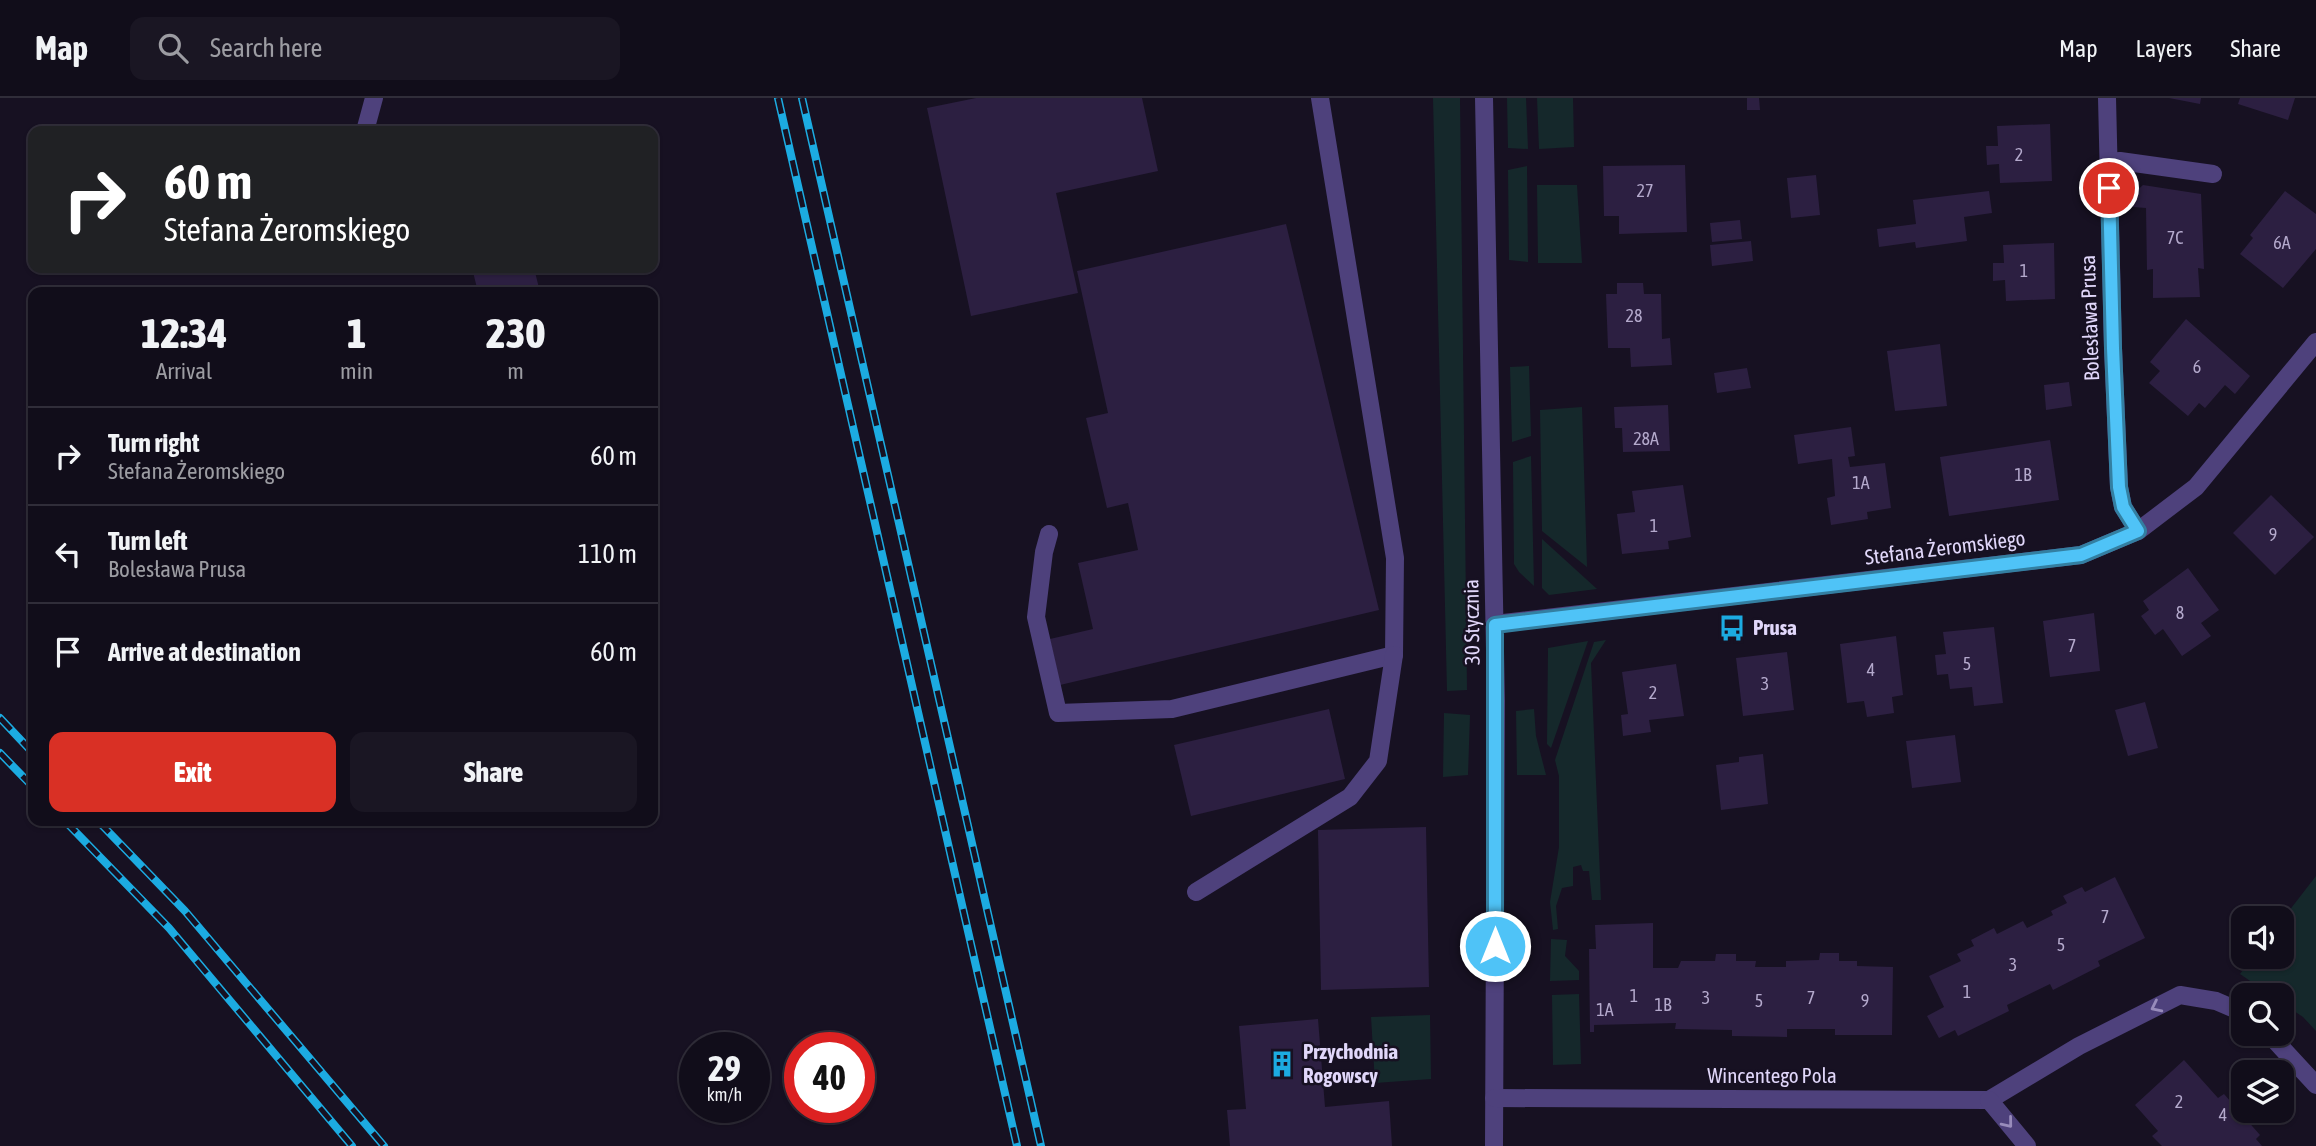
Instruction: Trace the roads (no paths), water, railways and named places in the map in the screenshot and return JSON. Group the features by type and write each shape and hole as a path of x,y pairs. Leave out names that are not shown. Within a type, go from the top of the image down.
{"street":[{"path":"366,126 374,98"},
{"path":"1196,891 1350,797 1378,761 1394,655 1395,558 1320,98"},
{"name":"30 Stycznia","path":"1484,98 1495,625 1494,1146"},
{"name":"Bolesława Prusa","path":"2107,98 2119,487 2123,507 2138,531"},
{"path":"2109,162 2120,161 2213,174"},
{"name":"Stefana Żeromskiego","path":"1495,625 2081,555 2138,531 2196,487 2316,342"},
{"path":"1049,534 1044,552 1036,617 1058,713 1172,709 1394,655"},
{"path":"2027,1146 1989,1100 2079,1046 2180,995 2216,1001 2231,1007"},
{"path":"2280,1046 2316,1085"},
{"name":"Wincentego Pola","path":"1494,1098 1989,1100"}],"railway":[{"path":"778,98 1017,1146"},
{"path":"802,98 1041,1146"},
{"path":"0,718 28,748"},
{"path":"0,753 28,782"},
{"path":"70,826 169,928 352,1146"},
{"path":"103,826 185,911 384,1146"}],"place":[{"name":"Prusa","path":"1732,628"},
{"name":"Przychodnia Rogowscy","path":"1282,1064"}]}
